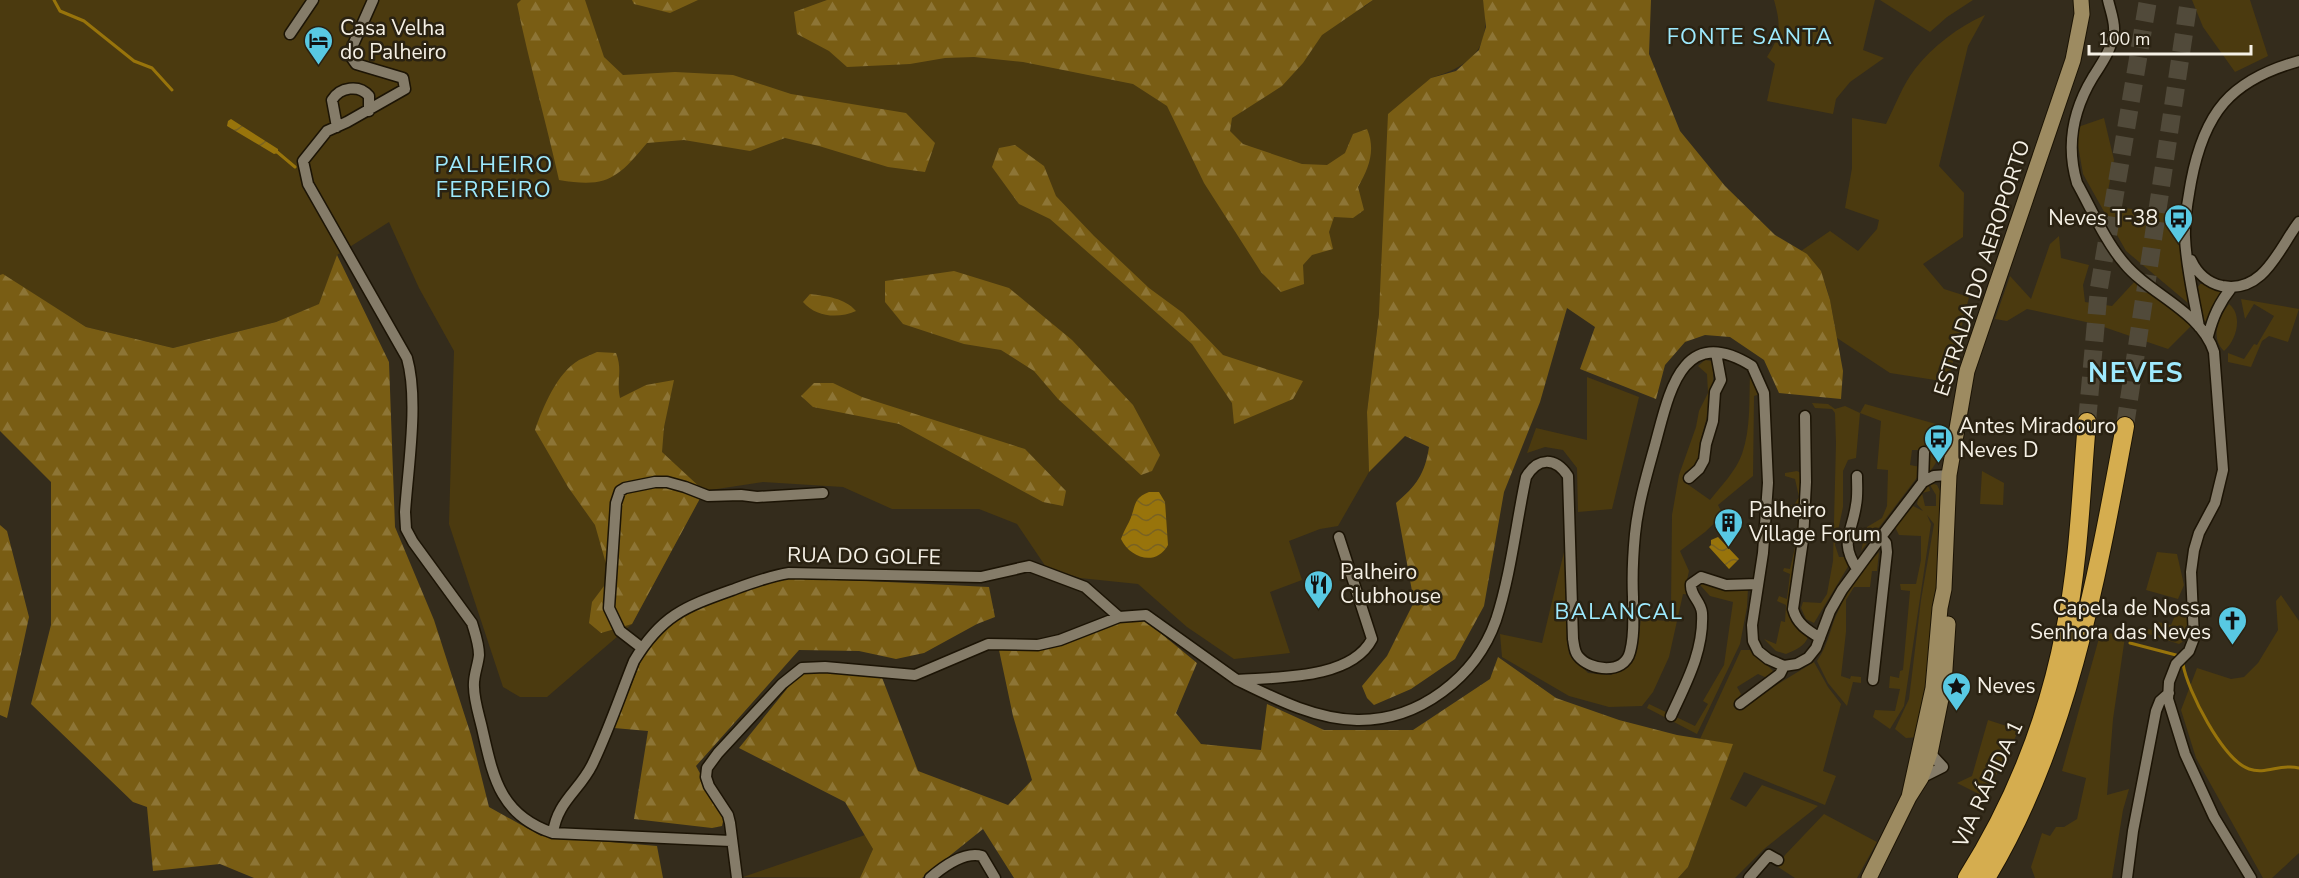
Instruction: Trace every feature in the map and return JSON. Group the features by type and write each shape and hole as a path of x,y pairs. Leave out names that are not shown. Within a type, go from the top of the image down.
{"highway":[{"name":"VIA RÁPIDA 1","path":"1967,878 1992,836 2020,777 2058,668 2073,582 2087,422"},
{"name":"VIA RÁPIDA 1","path":"1986,878 2014,829 2057,720 2106,525 2125,426"}],"main road":[{"name":"ESTRADA DO AEROPORTO","path":"1869,878 1909,797 1921,778 1930,753 1942,698 1947,661 1948,621 1944,590 1949,475 1967,371 2073,60 2082,14 2081,0"},
{"name":"ESTRADA DO AEROPORTO","path":"1909,797 1932,699 1940,608 1944,590"},
{"path":"1930,753 1928,741 1932,699"}],"street":[{"path":"290,34 313,0"},
{"path":"374,0 349,54 356,64 403,78 405,89 369,111 327,131 303,161 308,184 407,358 412,374 413,395 405,512 406,529 412,542 472,623 479,654 473,689 491,766 501,794 520,814 540,829 553,833 731,841"},
{"path":"2108,0 2115,29 2109,51 2082,96 2073,123 2071,156 2073,171 2077,183 2124,264 2177,306 2199,327 2208,336 2214,352 2223,470 2215,503 2199,533 2194,550 2191,572 2194,638 2189,651 2176,664 2169,682 2168,699 2185,754 2214,817 2251,878"},
{"path":"2199,327 2185,235 2186,211 2203,136 2220,106 2240,87 2260,75 2299,61"},
{"path":"337,127 332,100 340,91 357,88 366,92 369,96 369,111"},
{"path":"2188,255 2194,267 2216,284 2232,288 2251,283 2264,273 2299,222"},
{"path":"2208,336 2214,314 2221,300 2232,288"},
{"path":"737,878 728,815 709,786 706,777 707,768 782,684 802,668 825,667 915,675 988,644 1038,645 1060,640 1119,617 1146,615 1237,680 1289,705 1357,720 1396,714 1431,699 1447,689 1475,660 1492,628 1504,585 1526,477 1531,468 1539,463 1557,464 1568,476 1573,639 1576,654 1587,665 1599,669 1620,664 1629,656 1633,639 1632,576 1635,532 1643,490 1673,382 1686,363 1696,357 1716,353 1734,357 1752,366 1764,393 1768,483 1763,554 1752,625 1753,641 1758,651 1768,659 1784,666 1797,664 1808,658 1820,638 1830,611 1857,569 1923,482 1934,476 1949,475"},
{"path":"1689,478 1704,460 1713,421 1715,392 1721,380 1716,353"},
{"path":"1805,416 1806,482 1803,540 1793,609 1796,620 1820,638"},
{"path":"1923,482 1924,452"},
{"path":"1857,477 1857,504 1847,546 1848,555 1857,569"},
{"path":"642,648 620,631 609,608 615,503 620,491 655,482 667,482 708,496 757,497 823,493"},
{"path":"1237,680 1322,672 1348,662 1368,648 1372,639 1339,537"},
{"path":"1873,680 1887,552 1886,543 1881,537"},
{"name":"RUA DO GOLFE","path":"553,833 554,819 562,805 591,768 634,661 652,634 677,612 691,604 771,576 789,573 981,577 1029,566 1085,586 1119,617"},
{"path":"1671,716 1694,667 1699,647 1702,608 1690,591 1691,584 1701,577 1726,585 1757,584"},
{"path":"1740,704 1780,674 1784,666"},
{"path":"2127,878 2138,799 2156,711 2160,701 2169,693"},
{"path":"1921,778 1943,767 1930,753"},
{"path":"930,878 942,868 975,854 982,856 995,878"},
{"path":"1749,878 1770,855 1778,860"}],"shaded area":[{"path":"0,0 1362,0 1364,7 1373,0 1483,0 1485,30 1482,42 1469,60 1459,67 1431,78 1379,314 1367,412 1369,472 1338,526 1320,529 1289,541 1302,580 1270,592 1290,653 1234,659 1187,627 1138,584 1080,578 1046,567 1017,524 979,509 892,509 843,487 763,482 704,491 632,624 547,697 520,697 503,687 449,524 454,351 419,288 389,222 337,255 320,304 276,322 173,348 86,327 0,275"},
{"path":"1774,0 1875,0 1863,50 1884,58 1850,82 1836,99 1833,114 1767,101 1775,64 1767,57 1778,30 1778,16"},
{"path":"1880,0 1973,0 1947,17 1930,32"},
{"path":"2192,0 2250,0 2268,56 2235,72 2203,27"},
{"path":"1985,15 1968,46 1939,166 1964,193 1963,237 1923,264 1944,289 1969,297 1948,382 1890,373 1837,338 1823,279 1818,268 1801,251 1830,231 1858,251 1877,229 1879,220 1845,208 1852,168 1852,118 1886,124 1907,81 1922,61 1947,38 1965,25"},
{"path":"2104,118 2114,160 2105,206 2177,214 2188,303 2126,251 2083,174 2075,128"},
{"path":"2059,236 2061,258 2089,265 2083,285 2085,302 2112,306 2137,279 2191,326 2168,349 2095,324 2027,309 2007,321 1995,319 2010,276 2031,299 2050,244"},
{"path":"2200,284 2222,291 2206,322 2203,319 2198,287"},
{"path":"2241,299 2299,309 2288,342 2269,336 2262,341 2251,367 2228,362 2228,353 2244,359 2254,344 2257,345 2274,316 2254,304 2245,319"},
{"path":"2229,304 2236,314 2237,328 2232,341 2224,351 2217,340 2217,328"},
{"path":"1705,360 1712,361 1711,399 1701,438 1699,459 1685,472 1683,481 1710,500 1736,466 1747,434 1750,374 1760,394 1754,396 1753,476 1718,505 1723,515 1680,551 1689,571 1687,580 1691,595 1683,594 1669,657 1653,692 1642,706 1609,707 1569,696 1502,657 1500,634 1542,643 1564,552 1569,654 1588,673 1611,675 1626,663 1637,645 1641,619 1668,621 1671,606 1672,515 1679,475 1696,427 1699,411 1708,393 1707,374 1698,366"},
{"path":"1587,377 1639,397 1612,509 1578,512 1577,468 1563,450 1545,447 1527,453 1536,428 1587,440"},
{"path":"1812,403 1828,404 1835,409 1845,406 1860,413 1856,458 1848,460 1843,471 1843,507 1835,545 1839,557 1846,557 1849,565 1814,623 1806,619 1801,608 1803,602 1821,603 1827,594 1833,561 1836,443 1835,413 1832,409 1815,408"},
{"path":"1865,404 1943,426 1940,450 1934,467 1930,471 1927,469 1925,450 1912,450 1910,465 1920,467 1919,475 1861,551 1867,527 1882,518 1887,506 1888,470 1877,469 1881,421 1860,413"},
{"path":"1797,471 1803,474 1793,598 1808,636 1803,645 1786,654 1776,651 1764,639 1776,644 1781,621 1785,622 1786,605 1777,601 1779,596 1787,599 1790,574 1783,571 1784,568 1790,569 1796,543 1788,541 1789,537 1795,538 1799,515 1786,508 1787,505 1794,505 1799,497 1795,479 1785,476 1785,473"},
{"path":"1982,471 2004,483 2003,505 1980,504"},
{"path":"1934,484 1940,491 1932,652 1920,737 1906,738 1895,729 1909,699 1921,600 1934,524 1927,515 1931,524 1904,706 1890,729 1873,717 1875,710 1895,711 1900,689 1889,688 1890,676 1899,678 1900,671 1903,670 1910,591 1901,590 1900,584 1916,584 1921,560 1921,536 1899,535 1895,527 1913,506 1923,511 1917,504 1921,494 1924,490 1929,486 1930,491 1922,493 1925,506 1936,506 1936,495 1930,485"},
{"path":"1879,552 1877,571 1872,571 1870,587 1854,587 1846,600 1846,632 1841,676 1850,679 1851,676 1861,677 1861,683 1853,682 1847,706 1828,683 1817,661 1847,593"},
{"path":"2157,552 2177,554 2184,585 2178,599 2146,590"},
{"path":"1701,579 1748,588 1740,644 1697,734 1647,708 1649,704 1695,726 1708,704 1703,701 1724,665 1733,602 1710,596 1700,585"},
{"path":"2281,595 2299,621 2299,853 2272,878 2263,878 2196,758 2181,710 2197,668 2231,679 2244,677 2258,663 2278,630 2276,601"},
{"path":"2177,611 2189,615 2190,622 2184,641 2179,644 2139,631 2140,627 2156,631 2158,622 2171,625"},
{"path":"2101,631 2125,637 2113,719 2107,795 2129,789 2123,810 2112,878 2035,878 2031,867 2042,833 2050,836 2056,827 2064,827 2077,819 2086,778 2062,771"},
{"path":"1741,650 1752,650 1773,671 1773,674 1767,678 1758,674 1737,687 1741,694 1733,706 1740,710 1752,700 1814,662 1841,704 1823,771 1836,776 1825,805 1744,772 1730,799 1746,807 1762,785 1818,806 1764,849 1735,878 1678,878 1688,867 1732,744 1700,739"},
{"path":"1988,720 2019,730 1985,797 1957,783 1972,776"},
{"path":"1824,814 1877,842 1857,878 1795,878 1778,867 1785,855"},
{"path":"865,835 873,849 860,878 743,877"}],"green space":[{"path":"521,0 585,0 604,57 623,75 675,72 733,75 791,94 906,113 935,143 925,172 888,167 785,138 750,151 684,140 647,143 619,173 610,178 589,183 559,180 517,4"},
{"path":"632,0 698,0 670,13 634,4"},
{"path":"827,0 1373,0 1322,35 1303,63 1282,86 1232,118 1230,131 1243,144 1302,164 1327,165 1345,153 1353,134 1367,129 1371,144 1370,159 1358,187 1364,210 1353,218 1334,217 1329,232 1333,249 1312,255 1303,265 1304,284 1281,292 1261,272 1204,183 1167,106 1133,84 1023,62 974,57 945,58 910,64 847,67 829,51 797,34 794,12"},
{"path":"1483,0 1651,0 1649,54 1680,131 1725,186 1775,235 1807,254 1821,271 1830,300 1843,371 1841,399 1779,393 1764,360 1730,337 1705,335 1685,342 1665,365 1656,399 1580,369 1595,327 1567,308 1540,402 1504,492 1484,606 1455,659 1411,689 1374,705 1367,698 1362,686 1387,656 1414,602 1396,503 1418,479 1425,465 1429,447 1405,436 1369,472 1367,412 1379,314 1388,114 1431,78 1456,71 1479,50 1486,27"},
{"path":"1015,145 1044,166 1056,196 1094,236 1149,288 1183,313 1223,355 1303,381 1293,399 1234,424 1232,403 1192,344 1050,219 1019,204 992,167 999,148"},
{"path":"337,255 389,362 395,527 434,620 471,735 489,807 541,836 657,846 663,878 254,878 220,864 153,871 147,807 133,802 31,704 51,625 51,482 0,431 0,275 3,274 86,327 173,348 276,322 319,304"},
{"path":"954,271 1009,288 1072,340 1133,405 1160,455 1152,471 1141,475 1058,399 1034,371 1001,350 964,344 903,324 885,302 885,281"},
{"path":"810,294 841,300 856,311 835,316 821,314 803,302"},
{"path":"597,352 616,353 619,365 620,398 646,385 674,380 664,427 662,452 704,491 632,624 601,633 589,623 592,602 610,578 595,525 568,487 535,430 547,401 564,373 579,360"},
{"path":"814,383 833,383 862,397 1025,449 1066,491 1063,506 1043,502 899,424 813,407 801,396"},
{"path":"0,525 7,531 29,617 7,718 0,715"},
{"path":"786,577 989,587 995,617 977,624 924,653 896,659 859,651 799,650 696,766 724,817 722,826 712,828 634,819 648,731 614,728 644,653 683,613"},
{"path":"1141,617 1197,663 1176,713 1201,744 1261,750 1267,704 1324,730 1413,730 1490,679 1498,657 1556,698 1619,720 1677,735 1733,744 1688,867 1678,878 1014,878 983,829 922,878 860,878 873,849 845,802 739,748 803,669 881,675 918,771 1008,805 1032,780 1013,716 999,650 1036,651 1055,647 1115,620"}],"water":[{"path":"231,119 278,149 278,153 274,154 227,126"},
{"path":"1149,492 1159,492 1165,502 1168,545 1163,552 1150,558 1130,551 1121,539 1137,500"},
{"path":"1718,537 1739,559 1729,569 1709,547 1711,540"}],"waterway":[{"path":"54,0 60,11 84,21 134,61 152,68 172,90"},
{"path":"276,151 295,167"},
{"path":"2130,643 2176,655"},
{"path":"2183,664 2191,690 2208,723 2228,752 2239,763 2255,770 2299,768"}],"tunnel":[{"path":"2087,422 2099,288 2148,0"},
{"path":"2125,426 2189,0"}],"place":[{"name":"Casa Velha do Palheiro","path":"319,66"},
{"name":"Neves T-38","path":"2179,244"},
{"name":"Antes Miradouro Neves D","path":"1938,464"},
{"name":"Palheiro Village Forum","path":"1728,548"},
{"name":"Palheiro Clubhouse","path":"1319,610"},
{"name":"Capela de Nossa Senhora das Neves","path":"2232,646"},
{"name":"Neves","path":"1956,712"}],"district":[{"name":"FONTE SANTA","path":"1750,36"},
{"name":"PALHEIRO FERREIRO","path":"494,176"},
{"name":"NEVES","path":"2136,373"},
{"name":"BALANCAL","path":"1619,611"}]}
